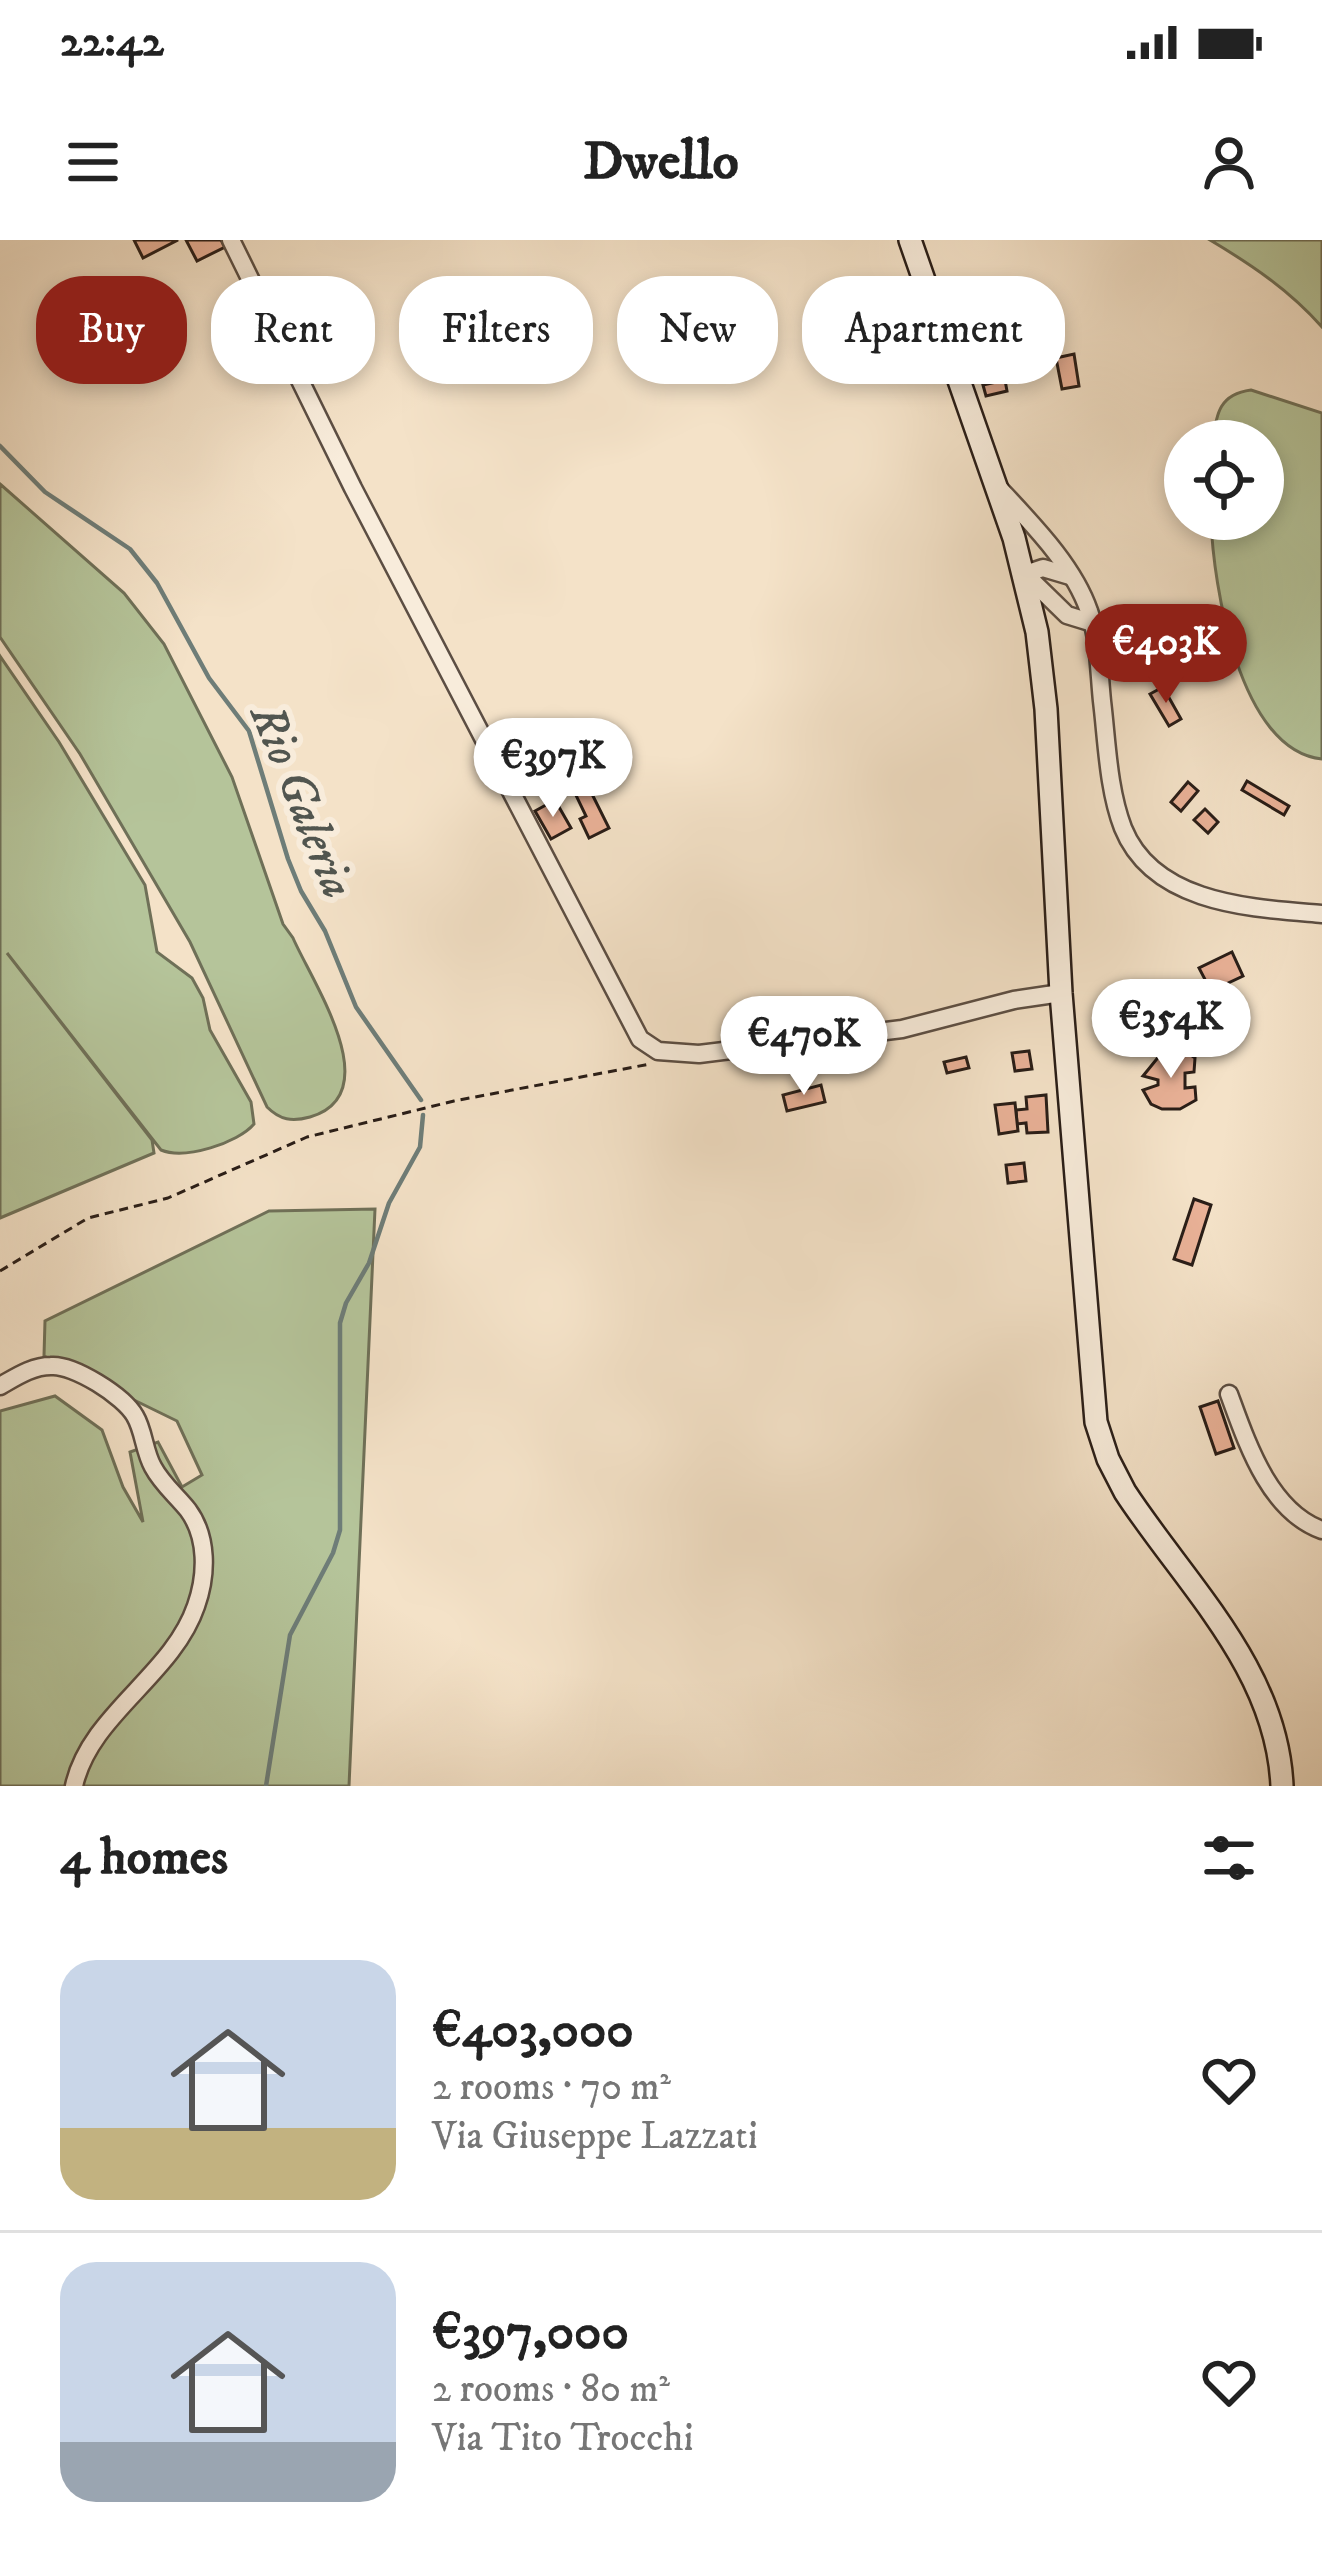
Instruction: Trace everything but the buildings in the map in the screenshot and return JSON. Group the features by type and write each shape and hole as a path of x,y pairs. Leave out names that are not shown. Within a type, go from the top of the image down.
{"main road":[{"path":"910,240 1024,574 1037,632 1046,709 1061,993 1093,1399 1100,1434 1125,1492 1258,1685 1276,1734 1282,1786"}],"street":[{"path":"231,240 640,1039 658,1051 699,1054 902,1029 1061,993"},
{"path":"994,483 1071,576 1093,623 1115,801 1134,848 1162,874 1201,896 1250,908 1322,914"},
{"path":"1071,576 1043,568 1024,574 1067,615 1093,623"},
{"path":"1037,632 1052,619 1067,615"},
{"path":"0,1385 29,1370 60,1366 120,1398 136,1417 157,1474 192,1516 202,1539 203,1575 191,1619 90,1747 74,1786"},
{"path":"1229,1394 1252,1453 1282,1502 1302,1521 1322,1530"}],"path":[{"path":"0,1271 88,1218 156,1202 289,1143 454,1101 654,1063"}],"green space":[{"path":"1210,240 1322,240 1322,327 1269,279"},
{"path":"1251,390 1322,413 1322,759 1293,749 1270,727 1251,697 1225,621 1212,540 1284,540 1284,420 1217,420 1226,401"},
{"path":"0,484 124,593 164,644 232,777 283,924 338,1035 343,1086 333,1105 310,1117 287,1119 267,1107 190,942 80,754 0,637"},
{"path":"0,656 59,742 145,885 157,952 192,978 203,998 210,1030 251,1102 254,1124 210,1148 183,1153 161,1150 7,953 152,1140 154,1153 0,1218"},
{"path":"375,1209 349,1786 0,1786 0,1411 55,1396 102,1430 123,1487 143,1522 130,1452 158,1442 182,1487 202,1475 177,1421 44,1356 45,1321 269,1211"}],"waterway":[{"name":"Rio Galeria","path":"0,446 45,492 130,549 157,583 209,678 249,731 288,859 356,1007 421,1100"},
{"name":"Rio Galeria","path":"266,1786 290,1635 340,1530 340,1323 369,1263 389,1203 420,1147 423,1115"}]}
